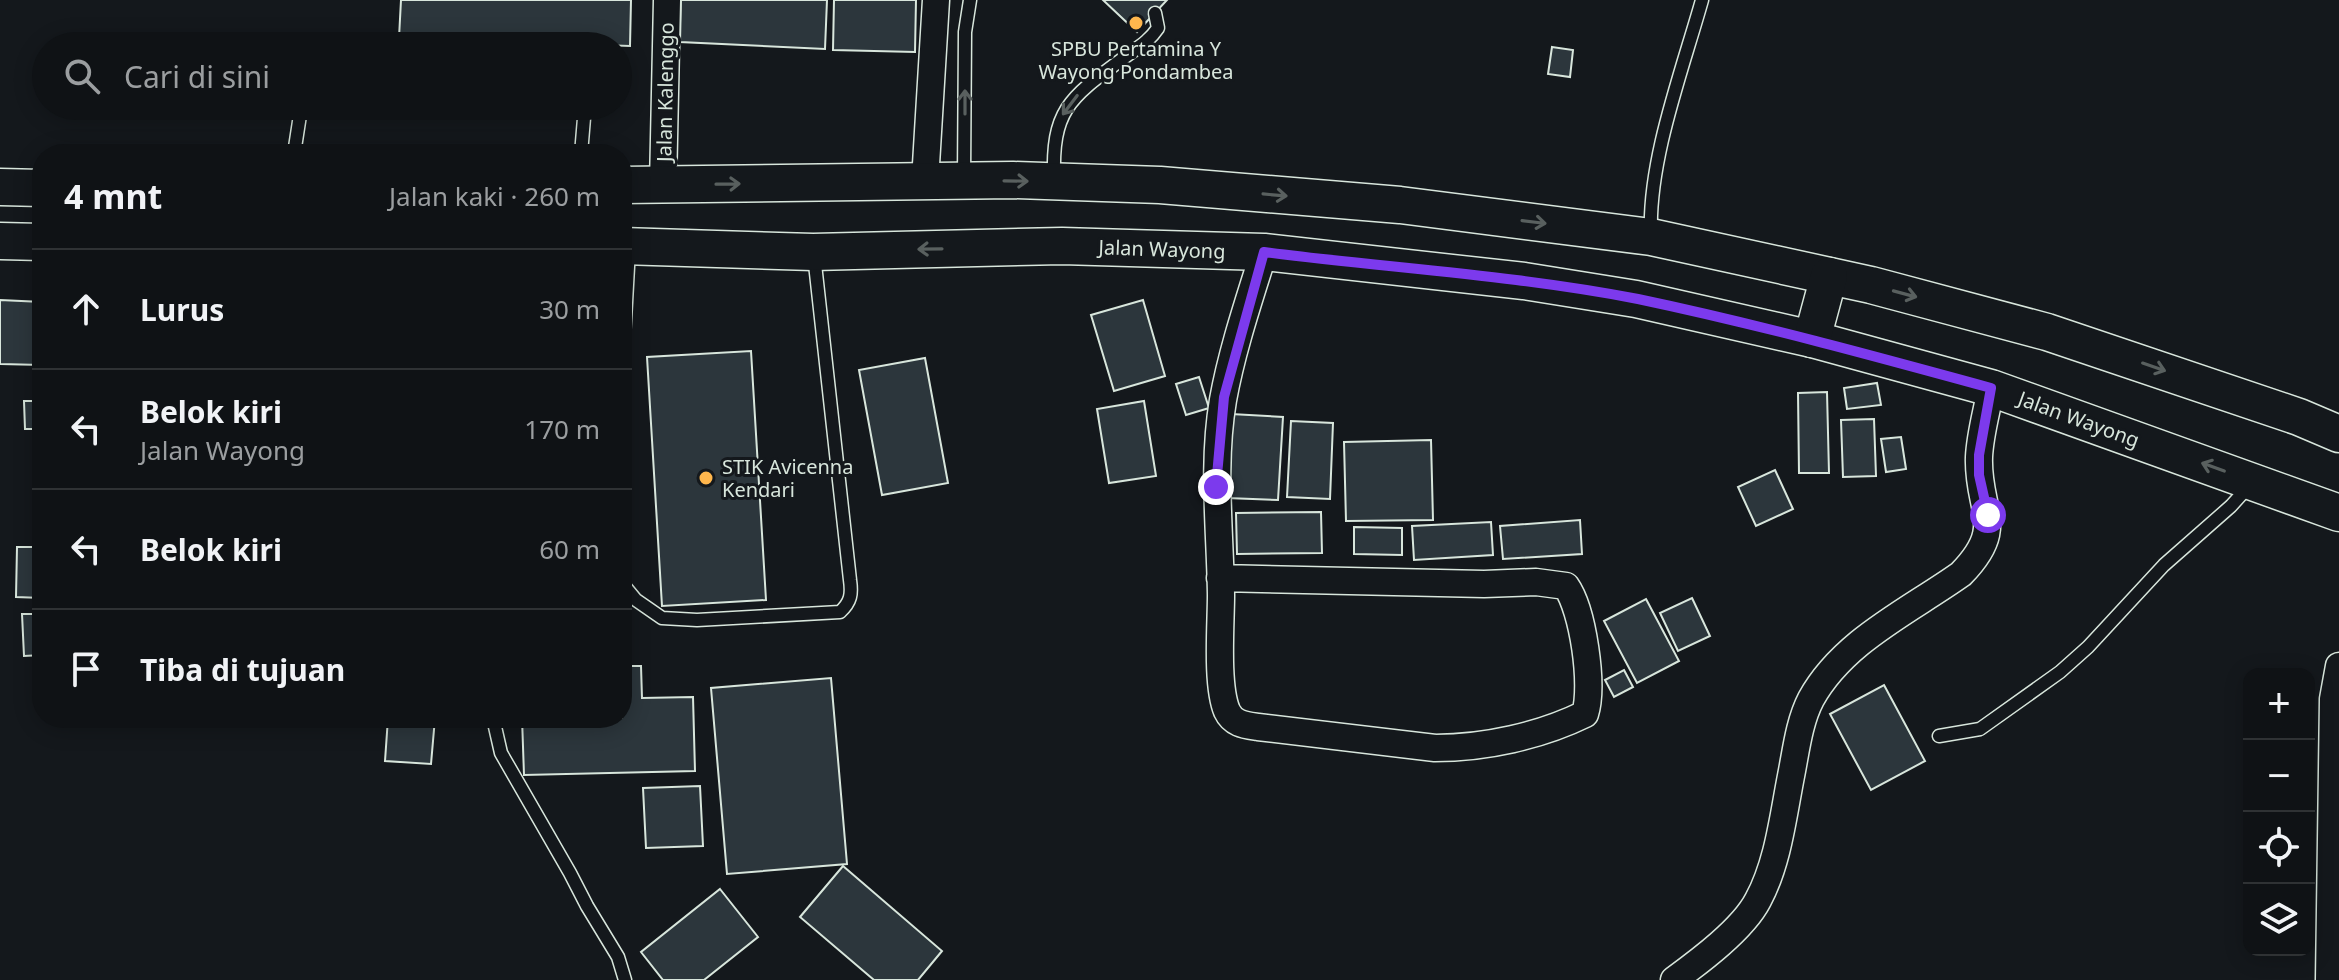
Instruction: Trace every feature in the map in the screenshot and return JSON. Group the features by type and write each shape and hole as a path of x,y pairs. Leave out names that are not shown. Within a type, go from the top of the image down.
{"main road":[{"path":"632,185 964,180 1160,185 1400,205 1651,237 1829,276 2047,332 2299,417 2339,434"},
{"path":"0,187 32,188"},
{"path":"0,241 32,242"},
{"name":"Jalan Wayong","path":"632,245 813,252 1062,246 1264,252 1538,283 1636,299 1812,339 1991,388 2339,513"},
{"path":"1812,339 1829,276"}],"street":[{"name":"Jalan Kalenggo","path":"663,185 667,0"},
{"path":"925,181 936,0"},
{"path":"1220,578 1484,584 1536,582 1566,586 1574,597 1584,651 1589,702 1585,714 1565,724 1464,748 1435,748 1258,727 1235,721 1227,712 1216,503 1220,423 1234,358 1264,252"},
{"path":"1674,980 1742,922 1758,901 1770,869 1799,736 1811,700 1832,669 1873,632 1961,574 1986,541 1988,515 1979,475 1979,455 1991,388"},
{"path":"2329,980 2333,699 2339,666"}],"lane":[{"path":"964,180 965,32 970,0"},
{"path":"1651,237 1656,166 1702,0"},
{"path":"1054,182 1053,147 1059,121 1073,98 1123,58 1149,42 1158,28 1155,13"},
{"path":"296,144 299,120"},
{"path":"582,144 584,120"},
{"path":"632,595 662,618 697,620 840,612 848,605 852,593 813,252"},
{"path":"1939,736 1980,729 2060,672 2164,565 2231,506 2254,481"},
{"path":"495,728 501,753 614,948 625,980"}],"building":[{"path":"401,0 631,0 630,32 399,32"},
{"path":"681,0 827,0 825,49 680,42"},
{"path":"834,0 916,0 915,52 833,50"},
{"name":"SPBU Pertamina Y Wayong Pondambea","path":"1103,0 1167,0 1137,32"},
{"path":"1552,47 1573,50 1570,77 1548,74"},
{"path":"0,300 32,302 32,365 0,364"},
{"path":"1143,300 1165,376 1114,391 1091,315"},
{"name":"STIK Avicenna Kendari","path":"751,351 766,600 662,606 647,357"},
{"path":"925,358 948,483 882,495 859,370"},
{"path":"1199,377 1209,408 1186,415 1176,384"},
{"path":"1877,383 1881,405 1847,409 1844,388"},
{"path":"1827,392 1829,473 1799,473 1798,393"},
{"path":"24,401 32,401 32,429 25,429"},
{"path":"1144,401 1156,476 1109,483 1097,409"},
{"path":"1231,414 1283,417 1278,500 1227,498"},
{"path":"1874,419 1876,476 1843,477 1841,420"},
{"path":"1291,421 1333,423 1330,499 1287,497"},
{"path":"1901,437 1906,469 1886,472 1881,439"},
{"path":"1431,440 1433,520 1346,521 1344,442"},
{"path":"1775,470 1793,509 1756,526 1738,487"},
{"path":"1321,512 1322,553 1237,554 1236,513"},
{"path":"1580,520 1582,554 1503,559 1500,526"},
{"path":"1491,522 1493,555 1414,560 1412,526"},
{"path":"1354,527 1402,528 1402,555 1354,554"},
{"path":"17,547 32,547 32,598 16,597"},
{"path":"1692,598 1710,636 1678,651 1660,613"},
{"path":"1646,599 1679,661 1637,683 1604,621"},
{"path":"22,614 32,614 32,656 24,656"},
{"path":"632,666 641,666 642,698 693,697 695,771 524,775 522,728 632,728"},
{"path":"1624,670 1633,687 1614,697 1605,680"},
{"path":"831,678 847,864 727,874 711,688"},
{"path":"1884,685 1925,761 1871,790 1830,714"},
{"path":"387,728 434,728 431,764 385,761"},
{"path":"700,786 703,846 646,848 643,788"},
{"path":"843,866 942,951 918,980 874,980 800,917"},
{"path":"720,889 758,937 704,980 663,980 641,952"}],"place":[{"name":"SPBU Pertamina Y Wayong Pondambea","path":"1136,23"},
{"name":"STIK Avicenna Kendari","path":"706,478"}],"route":[{"path":"1216,487 1218,436 1224,397 1264,252 1524,281 1636,299 1812,339 1991,388 1979,455 1979,475 1988,515"}]}
